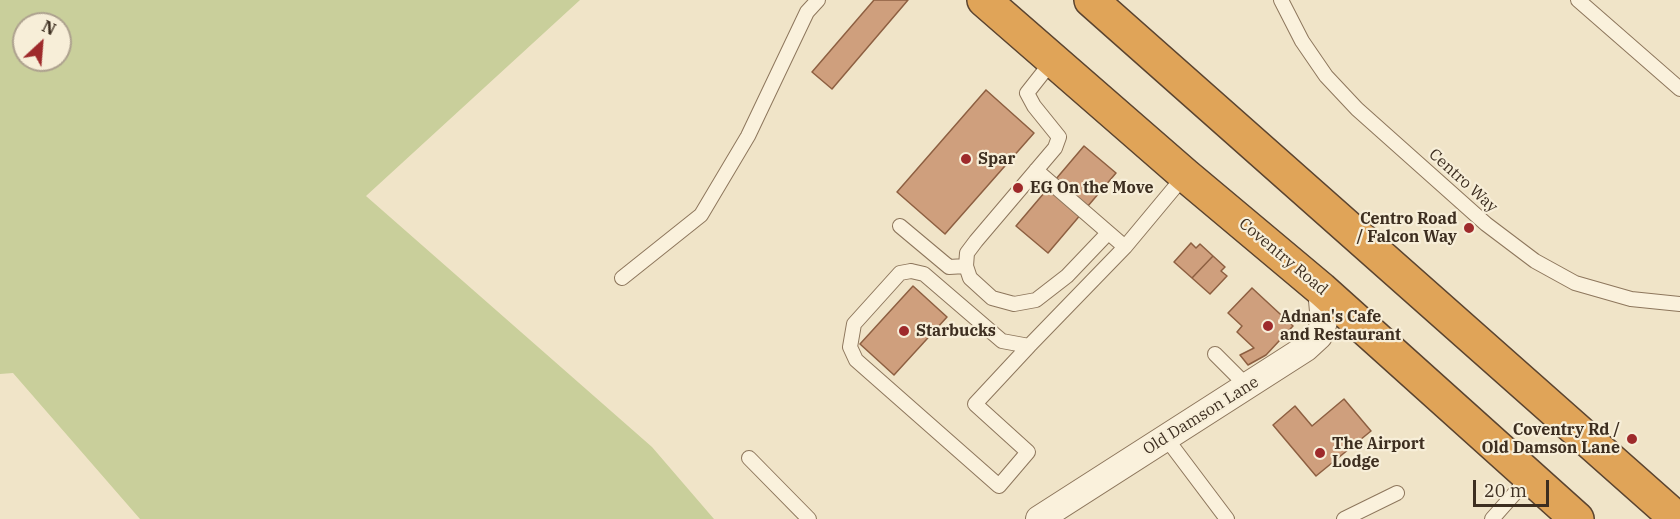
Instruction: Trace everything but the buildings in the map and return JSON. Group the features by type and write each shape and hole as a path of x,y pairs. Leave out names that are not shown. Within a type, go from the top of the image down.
{"highway":[{"name":"Coventry Road","path":"984,0 1185,175 1321,289 1577,519"},
{"path":"1091,0 1677,519"}],"street":[{"name":"Old Damson Lane","path":"1039,519 1306,348 1319,336 1324,322 1321,289"}],"lane":[{"path":"622,278 701,214 753,126 807,12 818,0"},
{"name":"Centro Way","path":"1281,0 1302,41 1326,76 1358,109 1486,224 1535,261 1575,283 1631,298 1680,304"},
{"path":"1578,0 1680,89"},
{"path":"1053,60 1027,93 1034,106 1059,136 1056,148 976,241 967,253 966,266 970,278 992,298 1014,304 1036,300 1067,276 1108,233"},
{"path":"1036,170 1125,247"},
{"path":"1029,346 1002,341 924,274 911,271 900,273 854,324 850,335 850,347 855,360 999,486 1028,452 975,404 1125,247 1185,175"},
{"path":"900,226 949,267 966,266"},
{"path":"1215,354 1248,387"},
{"path":"1166,438 1227,519"},
{"path":"750,458 809,519"},
{"path":"1492,519 1530,476"},
{"path":"1344,519 1397,493"}],"green space":[{"path":"0,0 580,0 366,196 652,447 714,519 140,519 13,373 0,374"}],"place":[{"name":"Spar","path":"966,159"},
{"name":"EG On the Move","path":"1018,188"},
{"name":"Centro Road / Falcon Way","path":"1469,228"},
{"name":"Adnan's Cafe and Restaurant","path":"1268,326"},
{"name":"Starbucks","path":"904,331"},
{"name":"Coventry Rd / Old Damson Lane","path":"1632,439"},
{"name":"The Airport Lodge","path":"1320,453"}]}
